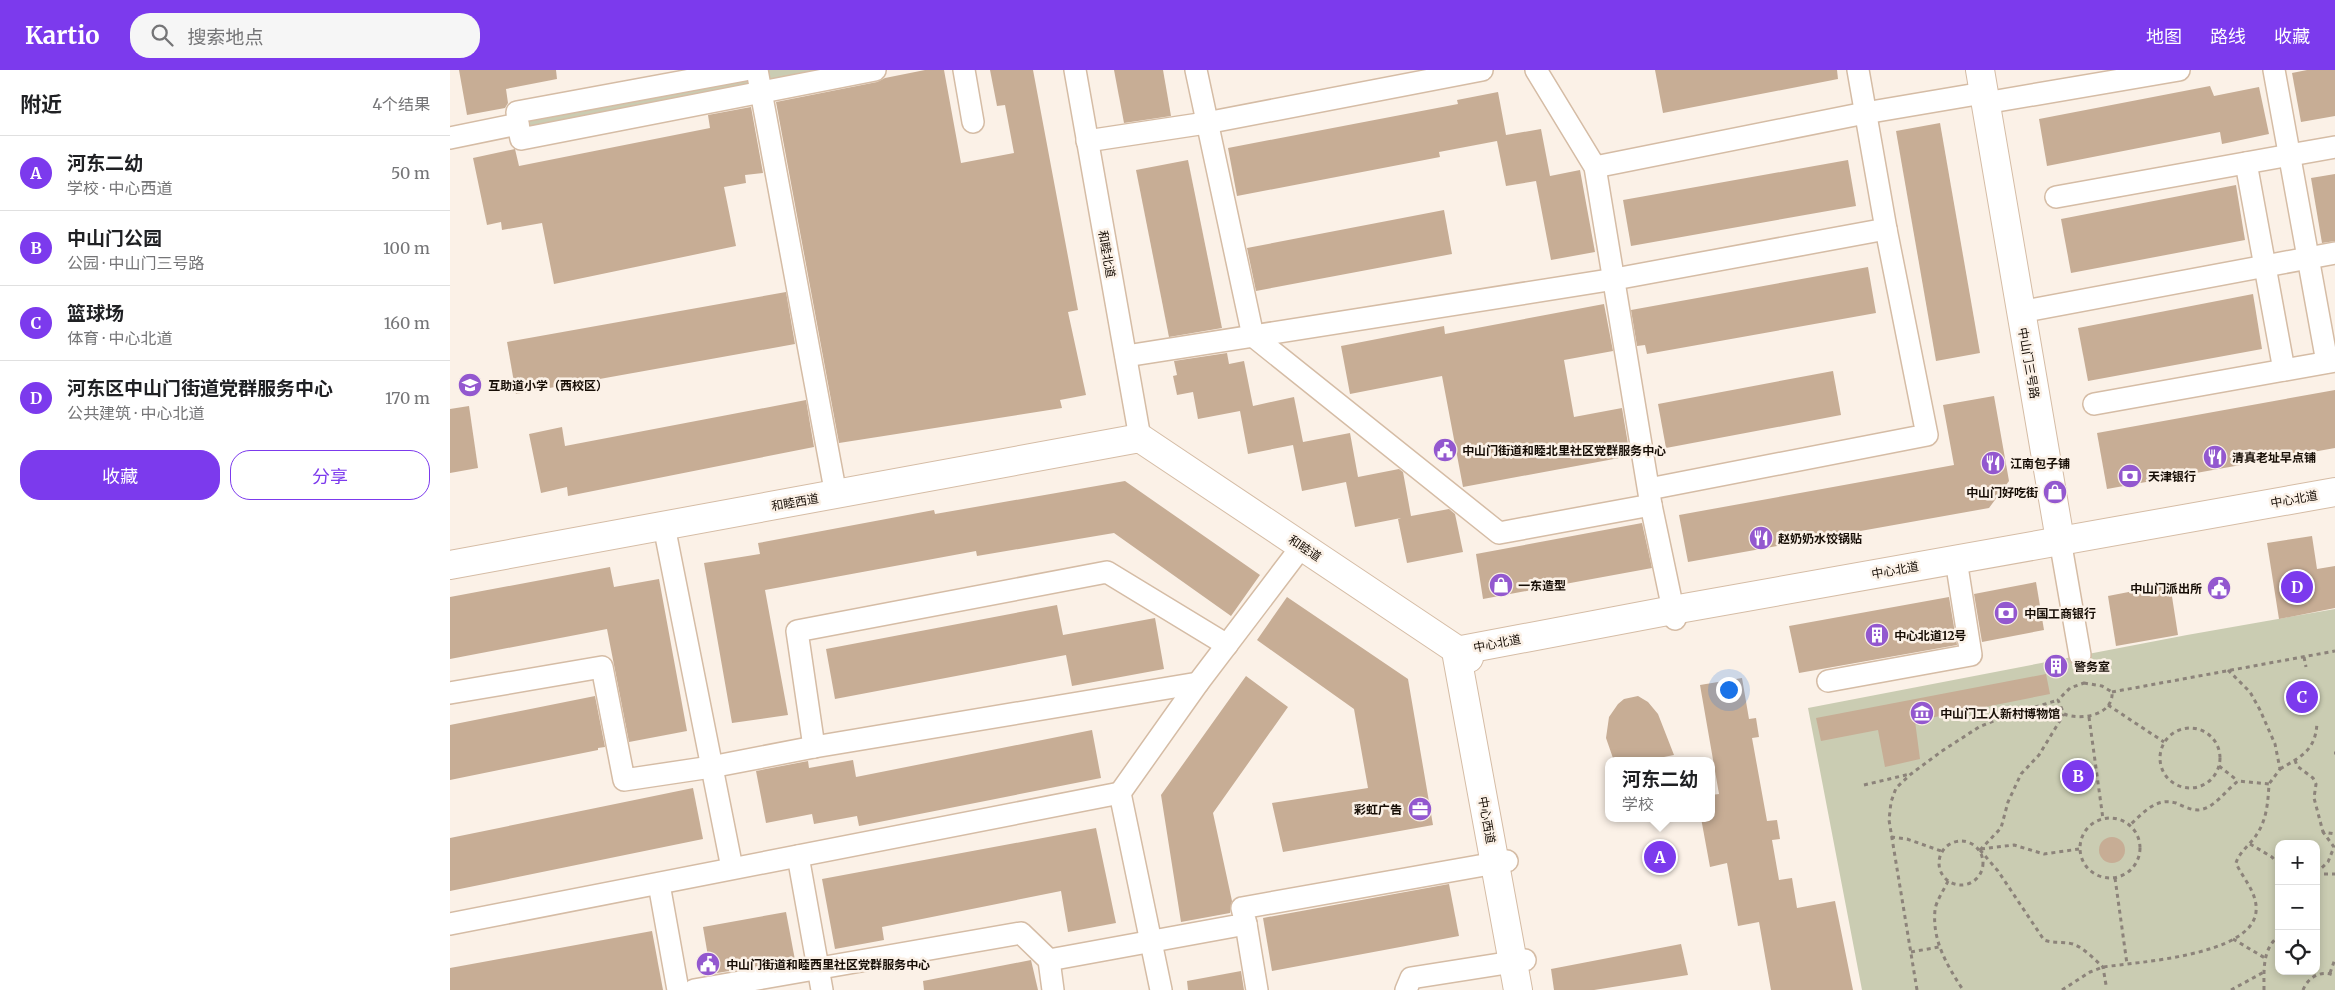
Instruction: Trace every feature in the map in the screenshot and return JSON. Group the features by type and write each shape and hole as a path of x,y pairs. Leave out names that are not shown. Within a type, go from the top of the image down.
{"street":[{"path":"745,70 517,112 522,139 875,70"},
{"path":"757,70 836,495"},
{"path":"964,70 973,122"},
{"name":"和睦北道","path":"1075,70 1140,438"},
{"path":"1196,70 1253,336 1499,533 1927,435 1886,229 1858,70"},
{"path":"1087,141 1206,123 1482,70"},
{"path":"1536,70 1595,167 1650,497 1674,614"},
{"path":"1595,167 1983,89 2179,70"},
{"path":"2094,404 2331,361 2308,258 2274,70"},
{"name":"中山门三号路","path":"1983,89 2080,655"},
{"path":"450,138 518,124"},
{"path":"2056,197 2335,147"},
{"path":"2246,163 2284,370"},
{"path":"1126,356 1614,279 1886,229"},
{"path":"2020,312 2335,253"},
{"name":"和睦西道","path":"450,566 1140,438"},
{"name":"和睦道","path":"1140,438 1462,654"},
{"name":"中心北道","path":"1462,654 1674,614 1956,565 2335,492"},
{"name":"中心北道","path":"2061,545 2335,502"},
{"path":"664,526 732,868"},
{"path":"450,924 1120,793 1198,683 1302,546"},
{"path":"1828,680 1971,655 1956,565"},
{"path":"814,747 797,631 1107,572 1227,645"},
{"name":"中心西道","path":"1462,654 1519,961 1530,990"},
{"path":"450,693 602,667 624,780 711,767 814,747 1198,683"},
{"path":"1120,793 1161,990"},
{"path":"798,856 822,990"},
{"path":"1257,990 1242,908 1501,862"},
{"path":"659,884 678,990"},
{"path":"1049,960 1246,924"},
{"path":"694,990 1021,933 1049,960 1053,990"},
{"path":"1406,990 1411,978 1519,961"},
{"name":"中心西道","path":"1518,990 1519,961"}],"path":[{"path":"1917,990 1889,820 1890,802 1896,788 1911,774 1979,727 2003,717 2058,700 2070,688 2084,683 2102,686 2112,692 2335,651"},
{"path":"2304,657 2306,667"},
{"path":"2228,670 2250,692 2260,710 2275,744 2280,769"},
{"path":"2058,700 2064,714 2071,717 2089,717 2108,705 2112,699 2112,692"},
{"path":"2108,705 2164,742"},
{"path":"1980,850 2001,828 2008,802 2020,774 2039,755 2064,714"},
{"path":"2089,717 2103,818"},
{"path":"2062,990 2090,972 2103,967 2196,953 2220,946 2244,933 2250,926 2256,912 2251,888 2236,863 2263,824 2269,784 2280,769 2307,752 2316,732 2317,722"},
{"path":"2198,728 2213,739 2218,747 2219,766 2209,782 2191,788 2173,783 2162,769 2160,760 2164,742 2170,734 2179,730 2198,728"},
{"path":"2295,760 2297,766 2313,778 2316,784 2314,798 2323,832 2334,847 2328,862 2320,869"},
{"path":"2219,766 2238,781 2269,784"},
{"path":"1864,785 1911,774"},
{"path":"2130,826 2148,808 2161,801 2173,802 2198,810 2208,807 2238,781"},
{"path":"2103,818 2122,820 2130,826 2136,833 2140,852 2132,869 2125,875 2115,878 2098,877 2090,872 2080,858 2079,849 2086,830 2103,818"},
{"path":"2323,832 2335,834"},
{"path":"1891,837 1907,839 1942,851"},
{"path":"1980,850 1983,863 1978,877 1966,885 1958,886 1948,882 1940,873 1938,866 1942,851 1956,841 1968,842 1980,850 1998,871 2044,940 2055,944 2074,944 2103,967 2106,985"},
{"path":"2250,844 2272,857 2275,861"},
{"path":"1980,850 2014,845 2044,854 2079,849"},
{"path":"2320,873 2335,874"},
{"path":"2115,878 2127,964"},
{"path":"1948,882 1935,909 1939,947 1949,969 1963,990"},
{"path":"2232,939 2265,958"},
{"path":"2264,990 2265,958 2275,939"},
{"path":"1910,952 1939,947"},
{"path":"2330,974 2335,960"},
{"path":"2232,990 2264,972"},
{"path":"2303,990 2308,980 2320,973 2335,976"}],"green space":[{"path":"742,70 854,70 521,139 523,111"},
{"path":"2335,609 2335,990 1862,990 1808,708 2187,635"}],"building":[{"path":"459,70 556,70 557,79 506,89 508,103 505,108 467,115"},
{"path":"925,70 944,70 961,163 1014,153 1005,105 997,106 990,70 1033,70 1078,310 1068,312 1086,395 1060,400 1062,408 839,443 776,102 877,82 885,78"},
{"path":"1114,70 1163,70 1171,116 1124,123"},
{"path":"1655,70 1837,70 1838,79 1663,113"},
{"path":"2307,70 2335,70 2335,116 2301,122 2292,73"},
{"path":"2210,86 2214,96 2259,87 2269,134 2222,144 2220,132 2047,166 2039,119"},
{"path":"1498,92 1506,135 1541,129 1550,176 1580,170 1595,252 1551,260 1536,181 1506,186 1497,141 1439,152 1440,157 1237,196 1228,148 1458,104 1457,100"},
{"path":"751,107 763,173 745,175 746,183 724,187 736,246 554,284 542,223 502,230 501,222 487,225 473,158 515,149 519,166 710,128 708,115"},
{"path":"1940,123 1980,353 1936,361 1896,131"},
{"path":"1188,160 1222,328 1169,337 1136,170"},
{"path":"1848,160 1856,206 1631,246 1623,200"},
{"path":"2335,174 2335,241 2322,243 2311,178"},
{"path":"2236,185 2245,240 2071,273 2061,219"},
{"path":"1444,210 1452,254 1256,291 1247,248"},
{"path":"1868,267 1876,313 1647,354 1645,345 1637,346 1631,310"},
{"path":"786,292 795,344 516,394 507,342"},
{"path":"2253,294 2262,349 2088,381 2078,328"},
{"path":"1604,304 1613,351 1564,360 1574,417 1622,408 1630,456 1463,487 1442,376 1350,394 1341,346 1444,326 1445,334"},
{"path":"1227,353 1229,364 1244,361 1253,406 1294,397 1303,442 1350,433 1358,477 1399,469 1403,472 1411,516 1449,509 1455,514 1463,552 1407,563 1398,519 1401,518 1355,527 1346,482 1302,491 1293,445 1248,454 1240,411 1198,419 1193,392 1177,395 1173,376 1177,375 1174,361"},
{"path":"1833,371 1841,415 1666,448 1658,404"},
{"path":"2335,390 2335,448 2107,489 2097,433"},
{"path":"1994,396 2009,481 1989,508 1688,562 1679,515 1954,465 1943,405"},
{"path":"806,400 814,447 568,496 567,487 541,493 529,434 562,427 565,446"},
{"path":"469,406 478,468 450,473 450,409"},
{"path":"1125,481 1260,575 1231,616 1114,533 977,556 976,551 765,590 788,715 732,723 704,563 760,554 758,543 934,510 935,514"},
{"path":"1642,523 1652,568 1483,599 1476,554"},
{"path":"2312,536 2317,569 2335,566 2335,608 2279,619 2267,543"},
{"path":"610,567 614,587 659,579 687,731 629,742 607,629 450,659 450,597"},
{"name":"中国工商银行","path":"2036,582 2044,630 1982,642 1974,594"},
{"path":"2170,584 2178,635 2116,646 2108,596"},
{"path":"1287,597 1408,679 1433,825 1283,852 1272,803 1368,788 1354,709 1257,640"},
{"name":"中心北道12号","path":"1949,597 1957,645 1799,673 1789,626"},
{"path":"1057,605 1063,635 1155,618 1164,669 1072,686 1066,655 835,699 826,649"},
{"name":"中山门工人新村博物馆","path":"2046,674 2050,694 1915,721 1920,759 1885,767 1878,730 1821,741 1816,718"},
{"path":"1246,676 1288,707 1213,813 1232,901 1230,913 1181,922 1161,795"},
{"path":"1742,678 1749,719 1756,718 1759,737 1752,738 1767,821 1777,820 1780,839 1772,840 1779,880 1792,878 1797,908 1835,901 1853,990 1771,990 1759,922 1738,926 1727,863 1710,867 1702,822 1715,822 1715,794 1719,794 1715,771 1715,757 1713,757 1700,685"},
{"path":"595,696 605,747 450,780 450,725"},
{"path":"1638,696 1648,702 1658,714 1674,755 1664,757 1613,757 1606,738 1609,717 1624,699"},
{"path":"1092,730 1101,778 859,826 857,816 814,824 812,814 766,823 756,771 808,761 809,768 853,760 856,777"},
{"path":"693,788 703,839 450,891 450,838"},
{"path":"1096,828 1116,923 1068,932 1061,891 882,927 884,940 835,949 822,879"},
{"path":"2112,837 2121,841 2125,850 2121,859 2112,863 2103,859 2099,850 2103,841"},
{"path":"1449,884 1459,936 1272,971 1263,918"},
{"path":"786,912 795,960 711,974 703,927"},
{"path":"652,931 663,990 450,990 450,968"},
{"path":"1681,944 1688,975 1594,990 1554,990 1551,969"},
{"path":"1031,960 1038,990 924,990 923,981"},
{"path":"1241,971 1244,990 1188,990 1187,981"}],"place":[{"name":"互助道小学（西校区）","path":"470,385"},
{"name":"中山门街道和睦北里社区党群服务中心","path":"1445,450"},
{"name":"清真老址早点铺","path":"2215,457"},
{"name":"江南包子铺","path":"1993,463"},
{"name":"天津银行","path":"2130,476"},
{"name":"中山门好吃街","path":"2055,492"},
{"name":"赵奶奶水饺锅贴","path":"1761,538"},
{"name":"一东造型","path":"1501,585"},
{"name":"河东区中山门街道党群服务中心","path":"2297,587"},
{"name":"中山门派出所","path":"2219,588"},
{"name":"中国工商银行","path":"2006,613"},
{"name":"中心北道12号","path":"1877,635"},
{"name":"警务室","path":"2056,666"},
{"name":"篮球场","path":"2302,697"},
{"name":"中山门工人新村博物馆","path":"1922,713"},
{"name":"中山门公园","path":"2078,776"},
{"name":"彩虹广告","path":"1420,809"},
{"name":"河东二幼","path":"1660,857"},
{"name":"中山门街道和睦西里社区党群服务中心","path":"708,964"}]}
